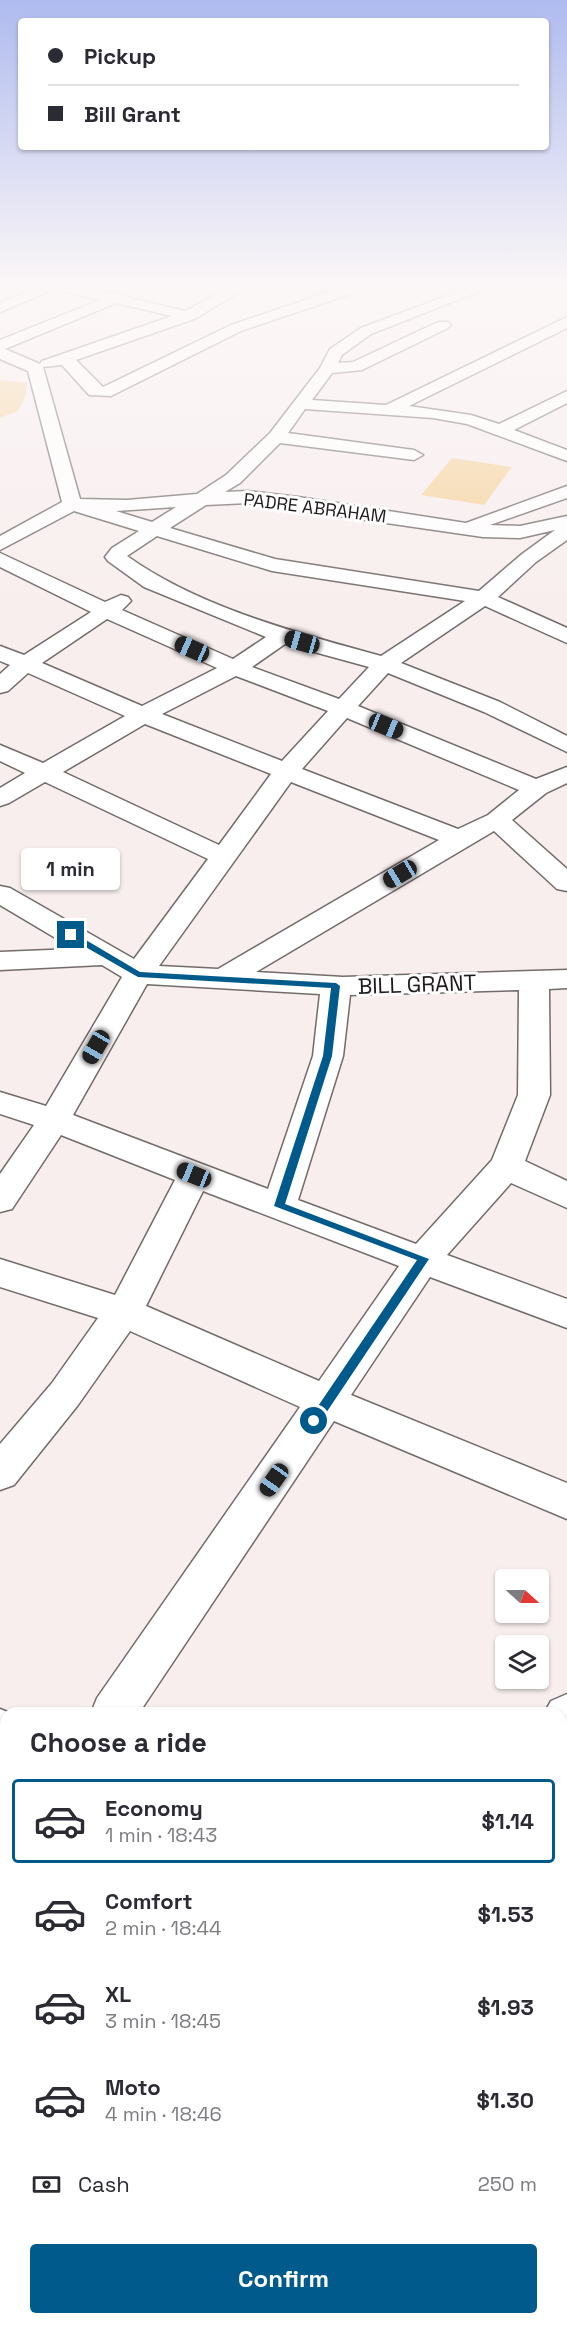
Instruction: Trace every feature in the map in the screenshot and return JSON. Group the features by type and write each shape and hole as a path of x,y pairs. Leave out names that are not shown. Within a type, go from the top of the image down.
{"street":[{"path":"42,394 72,504"},
{"path":"308,394 276,437 233,479 118,552 115,557 151,583 282,636 384,664 492,707 567,745"},
{"path":"388,410 420,394"},
{"path":"499,430 567,396"},
{"path":"301,404 462,418 567,456"},
{"path":"276,437 414,455"},
{"path":"464,528 567,492"},
{"name":"PADRE ABRAHAM","path":"72,504 127,506 203,499 268,499 464,528 564,533"},
{"path":"0,544 72,504 272,565 484,598 567,636"},
{"path":"0,1200 54,1120 138,974 285,772 384,664 484,598 529,558 564,533"},
{"path":"0,559 106,611 235,668 343,708 537,788"},
{"path":"0,686 24,665 151,583"},
{"path":"0,798 143,715 235,668 282,636"},
{"path":"0,653 143,715 459,839"},
{"path":"0,752 222,856"},
{"path":"223,979 459,839 497,820 537,788 567,774"},
{"path":"497,820 567,883"},
{"name":"BILL GRANT","path":"0,894 138,974 336,986 551,980"},
{"path":"0,961 107,956"},
{"path":"117,1707 328,1402 423,1259 506,1166 534,1095 551,980"},
{"path":"279,1206 328,1056 336,986"},
{"path":"0,1103 54,1120 194,1175 567,1314"},
{"path":"506,1166 567,1196"},
{"path":"0,1473 65,1394 134,1296 194,1175"},
{"path":"0,1274 123,1312 328,1402 567,1501"}],"shaded area":[{"path":"0,394 25,394 18,411 0,418"},
{"path":"452,458 512,467 484,505 421,495"}],"route":[{"path":"71,935 138,974 336,986 328,1056 279,1206 423,1259 314,1421"}]}
